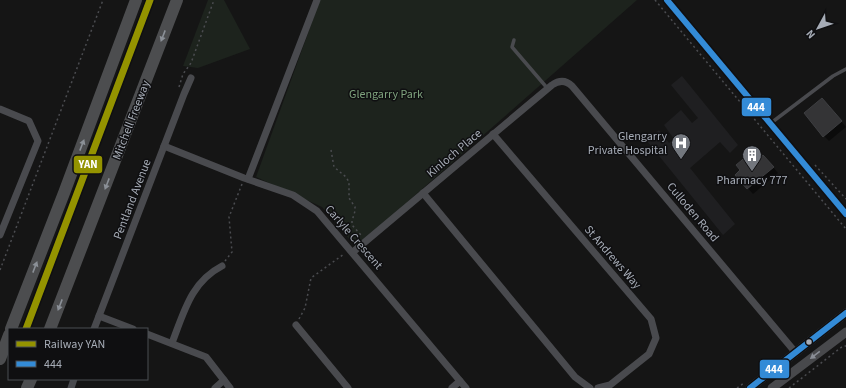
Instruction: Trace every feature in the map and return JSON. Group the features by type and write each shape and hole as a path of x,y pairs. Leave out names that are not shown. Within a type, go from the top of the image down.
{"highway":[{"path":"11,328 64,193 136,0"},
{"name":"Mitchell Freeway","path":"50,328 177,0"},
{"path":"0,359 8,338"}],"main road":[{"path":"750,388 846,313"},
{"path":"772,388 846,332"}],"street":[{"path":"246,178 317,0"},
{"path":"667,0 846,214"},
{"name":"Pentland Avenue","path":"94,328 191,78"},
{"name":"Kinloch Place","path":"352,251 366,241 548,89 559,81 566,82 572,86"},
{"name":"Culloden Road","path":"572,86 796,353"},
{"path":"0,109 29,121 38,141 2,226 0,235"},
{"name":"St Andrews Way","path":"494,134 651,319 656,338 649,354 610,385 598,388"},
{"name":"Carlyle Crescent","path":"164,146 293,195 317,211 466,388"},
{"path":"423,193 575,377 590,388"},
{"path":"172,343 189,299 196,288 207,275 222,266"},
{"path":"98,316 130,328"},
{"path":"296,325 348,388"},
{"path":"148,334 206,357 230,388"},
{"path":"215,388 224,380"},
{"path":"452,388 460,381"}],"lane":[{"path":"514,40 512,47 548,89"},
{"path":"770,124 833,76 846,69"}],"path":[{"path":"0,270 102,0"},
{"path":"654,0 846,229"},
{"path":"331,150 334,166 346,177 349,182 349,198 355,207 352,225 366,241"},
{"path":"222,266 232,252 229,217 246,178"},
{"path":"296,325 305,308 311,278 352,251"},
{"path":"789,388 843,346 846,346"}],"shaded area":[{"name":"Glengarry Private Hospital","path":"682,76 738,145 730,153 720,142 690,168 735,224 723,235 647,141 659,130 669,143 674,139 664,125 681,110 692,123 698,118 671,85"}],"green space":[{"path":"208,0 224,0 250,49 198,68 183,66"},
{"name":"Glengarry Park","path":"320,0 637,0 356,247 322,207 256,177"}],"building":[{"path":"822,98 842,121 823,137 804,113"},
{"name":"Pharmacy 777","path":"748,155 754,163 763,155 774,167 747,189 735,175 740,170 736,165"}],"rail line":[{"name":"YAN","path":"26,328 150,0"}],"transit line":[{"name":"444","path":"667,0 846,214"},
{"name":"444","path":"750,388 846,313"}],"place":[{"name":"Glengarry Private Hospital","path":"681,160"},
{"name":"Pharmacy 777","path":"752,172"}]}
